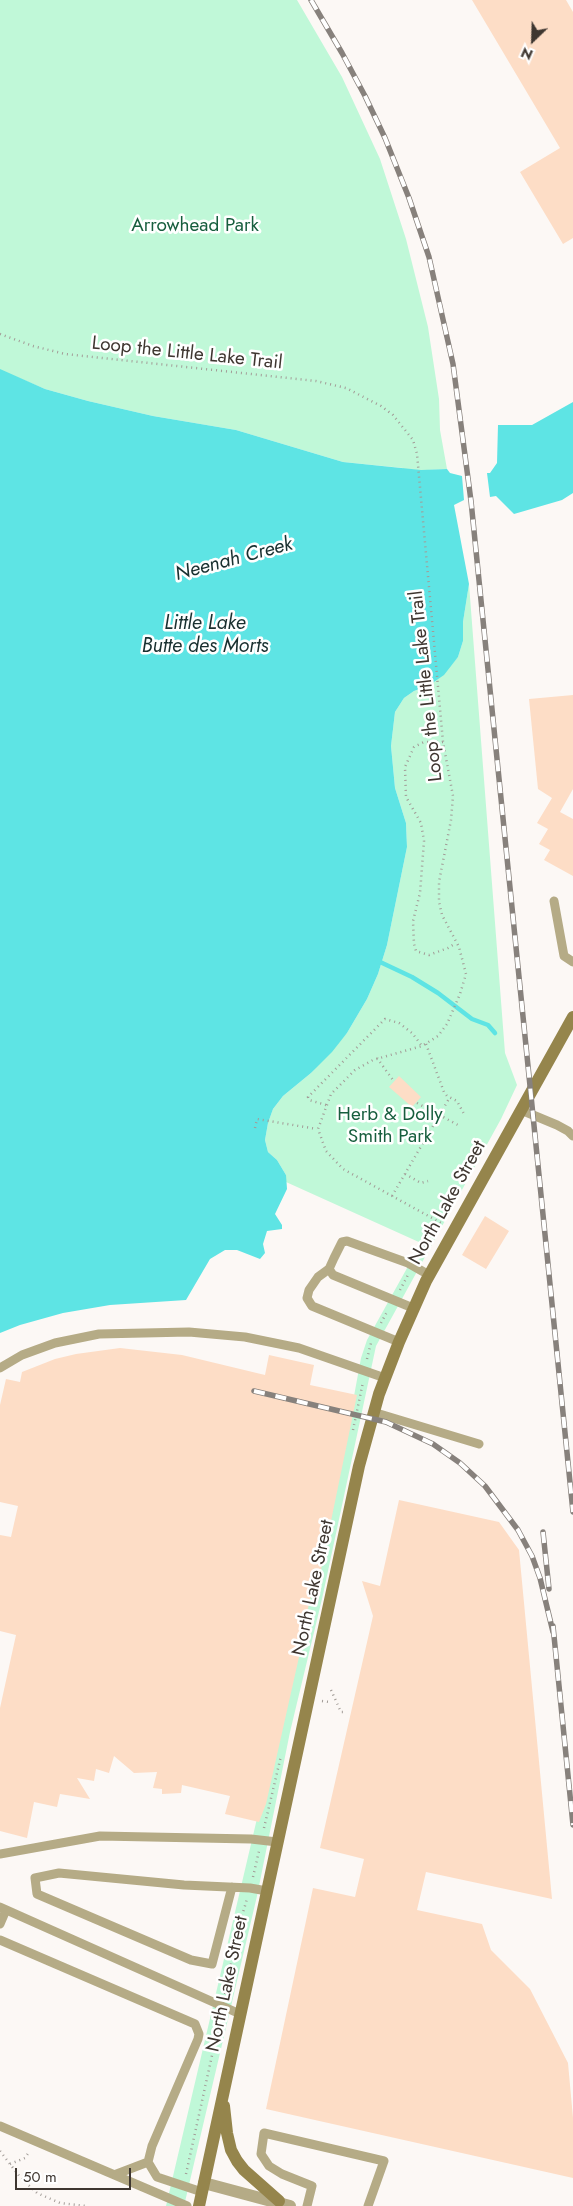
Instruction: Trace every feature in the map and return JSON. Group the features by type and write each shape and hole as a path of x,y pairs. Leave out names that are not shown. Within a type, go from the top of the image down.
{"main road":[{"name":"North Lake Street","path":"199,2206 359,1466 373,1412 398,1342 429,1275 573,1017"},
{"path":"223,2094 227,2132 232,2150 244,2170 285,2204"}],"street":[{"path":"203,2187 285,2204"}],"lane":[{"path":"554,901 564,956 573,962"},
{"path":"521,1110 568,1130 573,1136"},
{"path":"398,1342 312,1306 307,1298 309,1290 318,1277 330,1269 342,1242 348,1241 408,1263 429,1275"},
{"path":"330,1269 332,1275 413,1308"},
{"path":"0,1368 22,1355 55,1343 90,1336 189,1332 245,1337 299,1348 385,1378"},
{"path":"373,1412 479,1444"},
{"path":"0,1854 100,1836 251,1839 277,1842"},
{"path":"232,1887 212,1964 191,1960 37,1894 35,1878 59,1873 232,1887 267,1891"},
{"path":"0,1924 3,1909 240,2014"},
{"path":"0,1940 195,2024 199,2034 198,2038 152,2146 148,2162 157,2177 203,2187"},
{"path":"0,2126 186,2206"},
{"path":"307,2206 312,2186 282,2174 269,2166 261,2154 264,2133 384,2161 369,2206"},
{"path":"114,2175 148,2162"}],"path":[{"name":"Loop the Little Lake Trail","path":"0,334 33,346 65,354 316,381 346,388 381,406 393,415 413,440 417,454 443,742 453,796 451,820 439,882 439,902 442,915 456,943 466,974 447,1024 438,1036 422,1046 377,1058 355,1070 342,1080 331,1094 318,1130"},
{"path":"443,742 424,742 414,746 405,767 406,797 421,823 424,841 420,893 413,921 414,944 416,950 429,955 456,943"},
{"path":"326,1105 309,1100 308,1097 385,1019 399,1023 412,1033 422,1046"},
{"path":"426,1044 444,1092 457,1101 464,1114"},
{"path":"377,1058 393,1080"},
{"path":"392,1196 450,1097"},
{"path":"417,1103 458,1126"},
{"path":"255,1128 257,1119 318,1130 326,1150 343,1169 438,1221"},
{"path":"405,1174 421,1183 428,1181"},
{"path":"331,1690 342,1712 345,1712"},
{"path":"322,1701 329,1702"},
{"path":"10,2164 25,2158 30,2148"},
{"path":"0,2151 27,2185 42,2196 60,2203 86,2206"},
{"path":"187,2172 191,2155"}],"green space":[{"name":"Arrowhead Park","path":"0,0 297,0 342,77 380,159 406,239 428,327 439,399 440,430 447,469 428,470 448,668 458,657 463,641 463,622 469,584 505,1053 517,1085 501,1119 376,1346 322,1599 290,1732 257,1896 184,2206 166,2206 286,1695 361,1358 367,1340 421,1243 286,1182 286,1175 277,1160 268,1152 265,1140 273,1109 283,1096 311,1073 347,1033 367,999 378,974 387,945 407,847 406,823 395,788 391,746 395,712 404,698 414,691 426,687 403,468 343,462 236,430 153,416 88,401 45,389 0,370"}],"water":[{"name":"Little Lake Butte des Morts","path":"0,369 45,389 88,401 153,416 236,430 343,462 421,470 447,469 450,473 462,476 464,500 454,505 469,584 463,622 463,641 458,657 444,675 428,686 414,691 404,698 395,712 391,746 395,788 406,823 407,847 387,945 378,974 367,999 347,1033 332,1052 311,1073 283,1096 273,1109 268,1123 265,1140 268,1152 277,1160 286,1175 287,1189 275,1214 282,1225 282,1229 267,1231 263,1244 265,1253 260,1259 237,1250 225,1250 210,1259 186,1300 110,1305 63,1313 20,1325 0,1333"},
{"path":"573,402 573,493 562,500 514,514 496,496 490,497 487,473 490,473 497,463 498,425 532,425"}],"building":[{"path":"472,0 566,0 573,12 573,238 563,244 520,172 560,148"},
{"path":"573,695 573,789 560,812 573,819 573,876 544,860 550,850 539,844 548,829 537,823 552,798 538,789 529,699"},
{"path":"399,1076 421,1097 412,1107 389,1087"},
{"path":"485,1216 509,1231 486,1269 462,1255"},
{"path":"120,1348 182,1355 265,1375 269,1355 314,1365 310,1385 357,1395 318,1584 314,1583 266,1804 259,1822 225,1814 230,1796 182,1785 181,1793 162,1794 162,1789 153,1788 157,1772 134,1773 114,1756 109,1773 96,1769 94,1781 77,1778 90,1799 60,1794 57,1807 34,1802 27,1838 0,1831 0,1708 16,1635 0,1631 0,1535 11,1537 18,1506 0,1502 0,1405 6,1379 20,1382 22,1372 55,1359"},
{"path":"399,1500 499,1522 519,1550 552,1899 426,1872 417,1910 482,1924 491,1950 530,1989 568,2063 573,2118 573,2178 266,2109 313,1888 355,1897 364,1859 320,1848 373,1616 362,1581 380,1586"}],"waterway":[{"path":"378,961 412,977 438,993 472,1019 488,1025 495,1033"}],"railway":[{"path":"311,0 365,96 385,138 409,198 429,257 453,364 471,501 573,1512"},
{"path":"254,1391 386,1422 433,1444 460,1463 485,1486 518,1530 532,1556 540,1578 553,1632"},
{"path":"543,1532 549,1589"},
{"path":"553,1626 573,1825"}],"water label":[{"name":"Neenah Creek","path":"234,560"}],"park label":[{"name":"Herb & Dolly Smith Park","path":"390,1126"}]}
